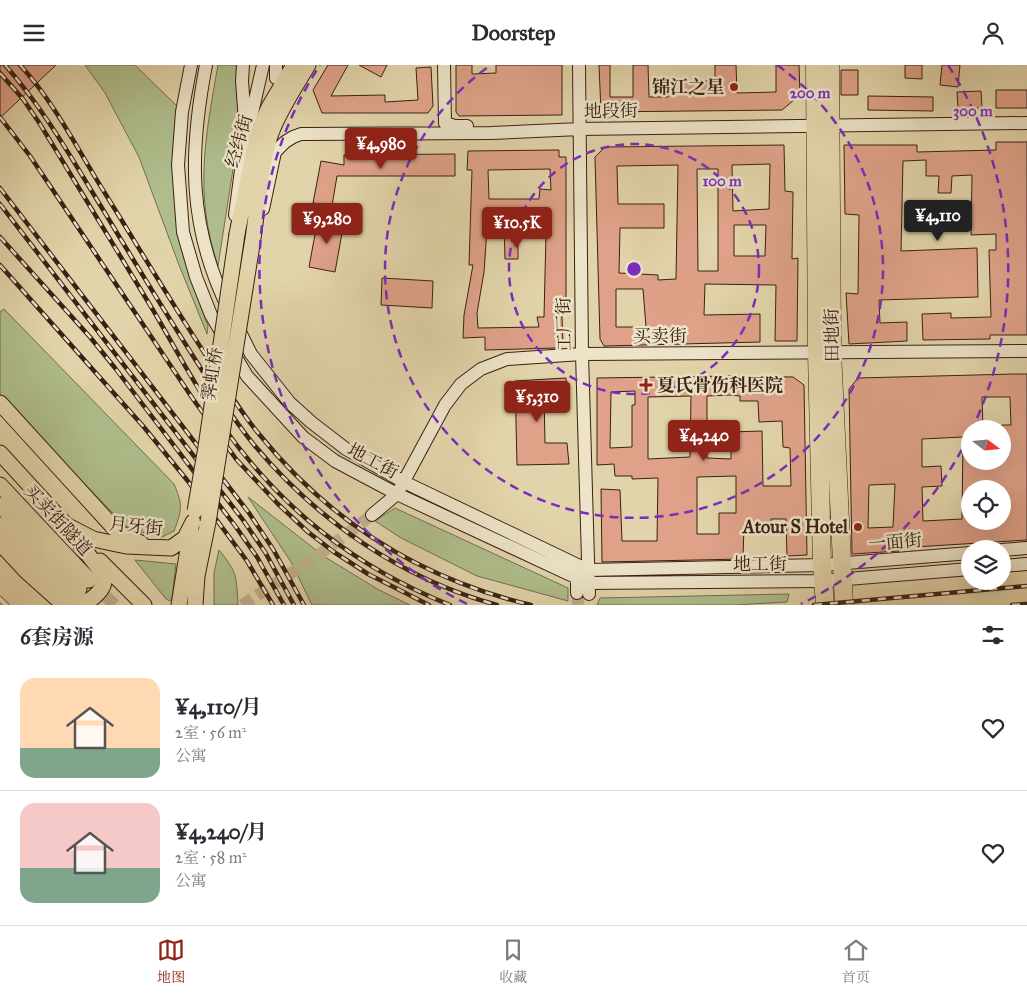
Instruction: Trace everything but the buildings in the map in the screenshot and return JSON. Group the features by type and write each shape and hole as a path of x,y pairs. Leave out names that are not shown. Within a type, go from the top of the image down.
{"highway":[{"name":"田地街","path":"815,65 824,127"},
{"name":"田地街","path":"825,605 822,573 825,352 824,127 830,65"},
{"name":"田地街","path":"825,352 844,605"}],"main road":[{"name":"地工街","path":"190,65 178,146 183,232 196,277 211,315 247,376 303,437 347,468 584,584 822,573"},
{"name":"地工街","path":"206,65 197,125 194,175 197,209 202,237 215,281 251,354 290,403 340,445 584,584"},
{"path":"243,65 242,81 247,135"},
{"path":"236,234 235,211 247,135 263,65"},
{"path":"276,65 276,78 280,80 290,71"},
{"name":"经纬街","path":"255,227 266,153 278,116 308,65"},
{"path":"444,65 445,123 455,126 476,126 490,133"},
{"name":"工厂街","path":"579,65 584,584"},
{"name":"经纬街","path":"236,234 257,135 269,107 290,71"},
{"name":"地段街","path":"255,227 262,212 275,152 285,142 301,134 490,133 580,129 1027,123"},
{"name":"霁虹桥","path":"198,518 255,227"},
{"name":"霁虹桥","path":"198,518 236,234"},
{"name":"买卖街","path":"372,515 397,494 445,405 461,384 481,369 507,359 582,354 1027,351"},
{"path":"0,403 114,528 132,540 160,548"},
{"name":"月牙街","path":"0,453 66,525 144,605"},
{"name":"买卖街隧道","path":"0,485 84,585 0,505"},
{"path":"179,605 198,518"},
{"path":"195,605 198,567 198,518"},
{"name":"月牙街","path":"66,525 93,539 108,543 139,548 171,548 185,538 198,518"},
{"path":"0,525 70,597 77,603 84,604 89,602 99,592 103,586 103,578 100,570 66,525"},
{"path":"0,543 26,571 64,605"},
{"path":"1011,549 1027,548"},
{"name":"一面街","path":"841,572 961,554"},
{"path":"1011,565 1027,564"},
{"name":"一面街","path":"822,573 961,569"},
{"path":"26,571 51,605"}],"lane":[{"path":"0,599 6,605"}],"green space":[{"path":"85,65 135,65 178,107 182,243 188,271 208,326 207,334 139,157 105,93"},
{"path":"218,65 240,65 240,124 218,266 206,214 204,166 209,117"},
{"path":"4,309 174,484 179,497 180,507 179,518 174,531 162,537 127,527 36,435 0,394 0,312"},
{"path":"248,497 325,557 379,590 410,605 312,605 291,562"},
{"path":"395,508 568,588 568,601 477,576 401,538 375,521"},
{"path":"219,550 235,575 238,605 214,605 214,573"},
{"path":"135,560 176,564 170,601 166,599"},
{"path":"789,594 787,602 736,605 597,605 600,598"}],"tunnel":[{"path":"242,605 316,557 372,515"},
{"path":"93,584 115,605"},
{"path":"577,593 578,605"}],"railway":[{"path":"5,65 57,135 193,356 238,424 255,446 306,499 364,544 428,580 462,594 497,605"},
{"path":"20,65 44,94 237,405 287,466 347,520 380,543 415,563 452,580 491,594 531,605"},
{"path":"0,73 23,99 40,124 203,396 245,455 269,483 322,532 383,573 415,590 450,605"},
{"path":"0,117 30,156 193,399 236,459 278,504 308,532 334,552 368,574 429,605"},
{"path":"0,188 249,513 273,549 304,605"},
{"path":"0,204 243,520 265,552 294,605"},
{"path":"0,237 90,337 115,368 236,527 257,557 284,605"},
{"path":"0,265 143,426 187,480 247,561 273,605"},
{"path":"814,605 1027,586"},
{"path":"1012,605 1027,604"}],"place":[{"name":"锦江之星","path":"734,87"},
{"name":"夏氏骨伤科医院","path":"646,385"},
{"name":"Atour S Hotel","path":"858,527"}]}
